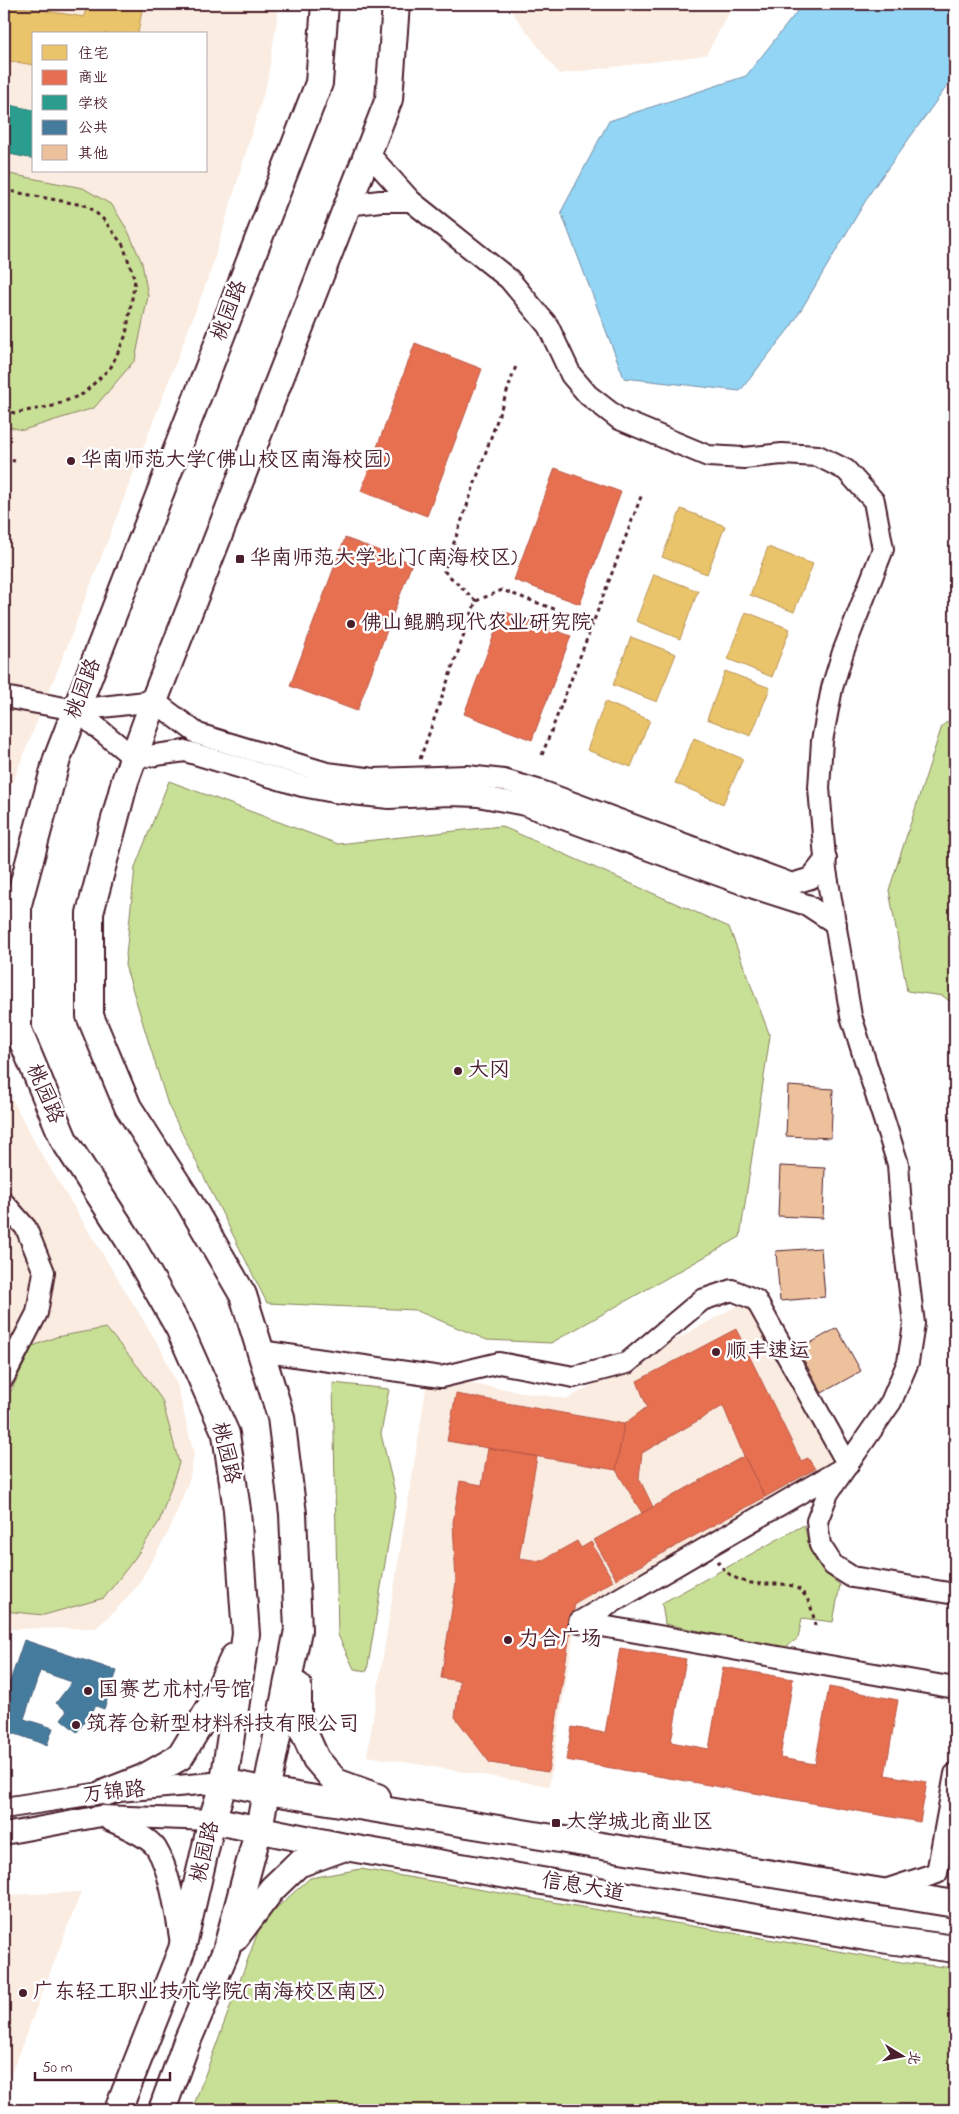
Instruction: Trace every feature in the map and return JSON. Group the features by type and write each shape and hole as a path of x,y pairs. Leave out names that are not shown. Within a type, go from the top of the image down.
{"main road":[{"name":"桃园路","path":"118,2110 182,1949 212,1820 224,1782 246,1634 237,1510 226,1434 179,1328 128,1240 64,1140 18,1030 18,904 57,759 319,83 325,4"},
{"name":"桃园路","path":"226,1951 259,1828 298,1630 293,1514 281,1417 243,1296 188,1202 128,1107 90,1016 90,913 125,781 154,701 389,99 396,4"},
{"path":"298,1630 298,1719 316,1759 336,1782 432,1818"},
{"path":"104,1804 143,1778 180,1757 211,1706 246,1634"},
{"name":"信息大道","path":"224,1782 267,1791 955,1904"},
{"name":"信息大道","path":"212,1820 259,1828 345,1847 866,1937 955,1949"},
{"path":"162,2110 186,2044 226,1951 272,1890 298,1864 345,1847"}],"street":[{"path":"368,153 411,201 509,279 548,326 570,375 588,395 619,419 708,456 744,458 782,454 818,456 846,470 874,501 883,549 840,661 832,688 822,742 819,788 826,859 851,1016 898,1164 903,1235 914,1324 908,1362 891,1402 828,1493 816,1521 820,1545 833,1565 852,1577 955,1594"},
{"path":"348,205 380,201 411,201"},
{"path":"4,697 76,710 154,701 198,734 327,773 374,779 467,776 513,783 542,791 792,884 811,878 826,859"},
{"path":"76,710 134,758 185,751 302,786 334,792 389,798 449,795 478,796 525,805 754,888 807,905 836,924"},
{"path":"4,1203 26,1228 44,1272 37,1313 4,1377"},
{"path":"260,1351 441,1377 499,1363 574,1377 627,1364 702,1300 732,1290 756,1300 848,1465"},
{"path":"848,1465 580,1622 955,1688"},
{"path":"880,1892 946,1871 955,1774"},
{"name":"万锦路","path":"4,1834 104,1804 224,1782"},
{"path":"104,1804 135,1832 156,1847 168,1880 182,1949"},
{"name":"万锦路","path":"4,1808 104,1804 212,1820"}],"path":[{"path":"4,190 88,206 103,219 123,245 134,280 126,335 111,367 83,394 53,406 15,413 4,411"},
{"path":"476,601 444,572 516,366"},
{"path":"4,459 15,461"},
{"path":"542,755 642,494"},
{"path":"414,778 476,601 502,590 593,623"},
{"path":"706,1548 723,1569 733,1577 752,1583 786,1584 799,1589 808,1600 813,1612 815,1626"}],"shaded area":[{"name":"华南师范大学(佛山校区南海校园)","path":"4,4 278,4 267,82 210,273 66,649 4,804"},
{"path":"506,4 734,4 706,55 559,74"},
{"path":"4,1084 39,1150 161,1349 177,1385 194,1454 190,1478 170,1529 138,1585 116,1610 96,1628 4,1629"},
{"path":"746,1301 836,1466 578,1608 549,1786 367,1756 428,1377 567,1399"},
{"name":"广东轻工职业技术学院(南海校区南区)","path":"81,1892 4,2092 4,1895"}],"green space":[{"path":"4,173 83,188 112,205 128,231 142,263 148,296 135,360 94,408 23,430 4,426"},
{"path":"955,716 955,1006 943,996 907,991 889,890 942,726"},
{"path":"169,781 338,844 501,826 729,927 770,1036 740,1237 551,1343 487,1340 415,1310 267,1303 168,1105 125,965 135,867"},
{"path":"106,1328 140,1369 162,1400 179,1463 159,1522 135,1558 104,1598 44,1615 4,1611 4,1405 33,1346 56,1337"},
{"path":"333,1383 389,1389 381,1434 396,1497 367,1671 354,1669 338,1635"},
{"path":"804,1525 815,1559 824,1572 840,1585 833,1622 802,1618 798,1638 785,1648 665,1624 662,1603"},
{"path":"361,1869 907,1963 955,1968 955,2110 192,2110 262,1921 310,1878"}],"water":[{"path":"803,4 955,4 955,75 872,190 792,325 740,391 624,378 561,212 609,121 746,76"}],"building: 住宅":[{"path":"4,4 84,17 87,4 143,4 138,32 32,32 32,65 4,60"},
{"path":"681,509 725,526 707,574 662,557"},
{"path":"768,547 813,564 794,612 750,595"},
{"path":"654,574 698,591 680,639 636,621"},
{"path":"746,612 790,629 772,677 728,659"},
{"path":"631,637 676,654 657,702 613,685"},
{"path":"725,671 770,688 751,736 707,719"},
{"path":"605,702 650,720 631,767 587,750"},
{"path":"694,738 743,759 723,804 675,783"}],"building: 商业":[{"path":"415,343 482,369 427,516 361,491"},
{"path":"555,468 621,492 580,604 514,580"},
{"name":"佛山鲲鹏现代农业研究院","path":"345,538 412,563 357,711 290,686"},
{"path":"503,611 571,636 532,740 464,714"},
{"path":"736,1329 801,1461 808,1458 815,1469 765,1497 744,1456 723,1406 642,1453 639,1478 653,1507 642,1513 616,1470 624,1424 647,1407 637,1381"},
{"path":"456,1394 624,1424 616,1470 447,1441"},
{"name":"力合广场","path":"488,1448 537,1457 519,1558 541,1561 577,1541 581,1548 591,1542 613,1581 575,1603 548,1772 490,1763 455,1717 460,1681 441,1678 456,1583 453,1522 460,1481 482,1485"},
{"path":"744,1456 765,1497 616,1579 594,1540"},
{"path":"620,1648 686,1659 671,1742 709,1749 723,1667 793,1679 780,1758 815,1764 829,1687 898,1700 885,1775 927,1782 920,1822 566,1760 572,1727 605,1733"}],"building: 学校":[{"path":"4,104 32,110 32,159 4,153"}],"building: 公共":[{"name":"国赛艺术村1号馆","path":"24,1640 117,1671 104,1709 96,1706 77,1732 61,1719 67,1711 56,1703 72,1682 40,1671 24,1719 53,1728 47,1745 4,1730 4,1699"}],"building: 其他":[{"path":"788,1086 833,1089 831,1138 786,1136"},
{"path":"780,1166 825,1168 823,1218 778,1216"},
{"path":"821,1248 825,1297 780,1301 776,1251"},
{"path":"837,1328 861,1371 822,1393 798,1350"}],"place":[{"name":"华南师范大学(佛山校区南海校园)","path":"71,461"},
{"name":"华南师范大学北门(南海校区)","path":"240,559"},
{"name":"佛山鲲鹏现代农业研究院","path":"351,624"},
{"name":"大冈","path":"458,1071"},
{"name":"顺丰速运","path":"716,1352"},
{"name":"力合广场","path":"508,1640"},
{"name":"国赛艺术村1号馆","path":"88,1691"},
{"name":"筑荐仓新型材料科技有限公司","path":"76,1725"},
{"name":"大学城北商业区","path":"556,1823"},
{"name":"广东轻工职业技术学院(南海校区南区)","path":"23,1993"}]}
